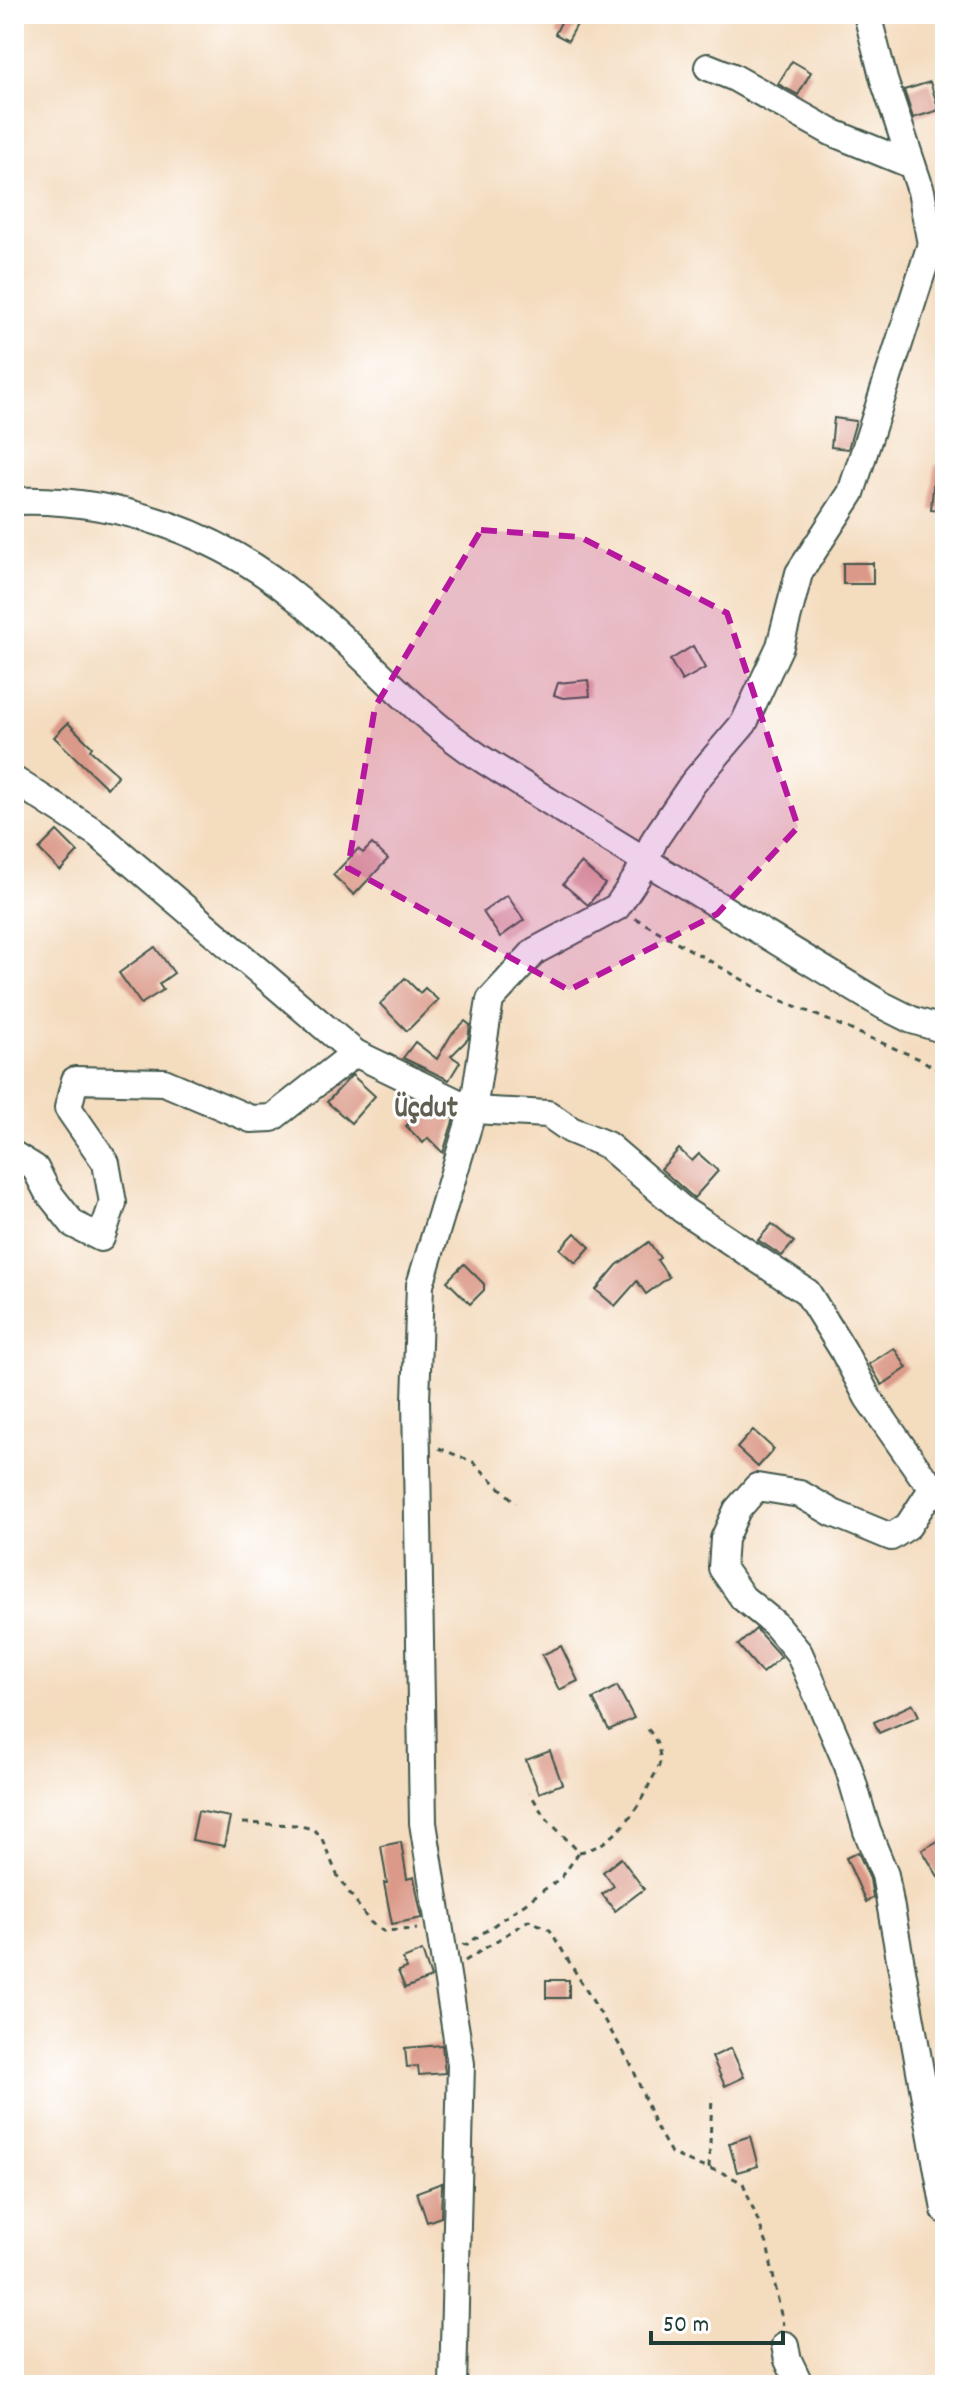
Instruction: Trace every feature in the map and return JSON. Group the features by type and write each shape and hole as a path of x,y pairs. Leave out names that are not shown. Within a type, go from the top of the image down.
{"street":[{"path":"453,2385 461,2064 423,1823 417,1439 420,1285 473,1110 490,1000 535,951 617,907 637,877 655,839 693,783 744,723 780,646 799,573 851,493 931,244 921,191 884,80 867,14"},
{"path":"708,67 733,77 831,132 912,165"},
{"path":"14,501 86,505 145,517 198,537 248,563 299,599 397,692 453,739 884,1006 912,1020 945,1030"},
{"path":"14,780 98,834 355,1053 473,1110 548,1114 571,1130 607,1145 683,1210 807,1292 868,1398 921,1474 939,1491 908,1526 891,1537 833,1513 800,1494 757,1487 737,1510 724,1539 722,1568 743,1598 775,1624 799,1653 848,1766 867,1831 885,1875 945,2210"},
{"path":"14,1155 35,1168 47,1191 73,1224 101,1238 113,1203 106,1163 68,1108 75,1080 164,1082 251,1119 272,1118 355,1053"},
{"path":"785,2345 788,2360 800,2385"}],"path":[{"path":"617,907 769,995 922,1060 945,1075"},
{"path":"417,1439 473,1462 516,1503"},
{"path":"243,1823 296,1825 313,1829 322,1839 338,1877 370,1922 383,1931 410,1931 443,1942 466,1945 562,1877 579,1852 595,1849 620,1829 640,1804 661,1761 655,1737 644,1725"},
{"path":"530,1793 544,1816 579,1852"},
{"path":"443,1942 466,1962 529,1920 550,1930 632,2066 655,2125 671,2153 743,2183 767,2244 785,2345"},
{"path":"709,2168 712,2096"}],"highlighted area":[{"path":"481,530 580,537 727,613 798,827 717,914 569,990 348,868 375,707"}],"building":[{"path":"565,14 580,19 568,41 555,34"},
{"path":"792,61 811,72 798,95 778,84"},
{"path":"930,82 939,110 913,118 904,90"},
{"path":"834,418 856,421 848,449 831,447"},
{"path":"935,465 945,466 945,511 931,510"},
{"path":"843,563 873,563 873,584 843,584"},
{"path":"693,646 705,668 682,681 670,660"},
{"path":"588,680 590,696 563,698 554,695 558,683"},
{"path":"68,723 92,747 90,750 118,775 107,788 54,737"},
{"path":"57,831 78,852 60,871 39,849"},
{"path":"372,844 388,859 354,895 333,875 358,849 363,853"},
{"path":"581,863 605,884 588,905 563,884"},
{"path":"507,895 524,920 500,937 483,912"},
{"path":"155,947 174,973 159,984 163,990 141,1004 119,973"},
{"path":"405,978 420,993 425,988 438,1000 407,1031 380,1004"},
{"path":"465,1021 470,1025 468,1039 451,1056 460,1062 449,1080 403,1058 415,1042 437,1059 451,1035"},
{"path":"352,1075 375,1096 351,1123 327,1102"},
{"path":"432,1108 454,1118 443,1153 428,1138 423,1143 406,1126 422,1110 426,1115"},
{"path":"679,1149 692,1161 699,1154 718,1171 694,1198 661,1169"},
{"path":"772,1224 794,1242 782,1256 758,1240"},
{"path":"575,1233 590,1247 576,1263 560,1249"},
{"path":"649,1242 669,1277 646,1294 637,1281 615,1306 596,1290 617,1265"},
{"path":"464,1264 484,1284 484,1290 470,1304 447,1281"},
{"path":"894,1348 907,1368 882,1385 869,1364"},
{"path":"753,1430 774,1449 758,1467 737,1448"},
{"path":"756,1629 781,1657 762,1673 738,1645"},
{"path":"561,1646 578,1681 559,1690 542,1655"},
{"path":"617,1686 634,1718 609,1730 593,1699"},
{"path":"913,1704 919,1716 879,1733 874,1722"},
{"path":"550,1751 562,1784 539,1793 526,1760"},
{"path":"198,1811 230,1817 224,1846 192,1840"},
{"path":"945,1837 945,1888 922,1850"},
{"path":"401,1842 407,1879 414,1877 422,1918 392,1924 381,1846"},
{"path":"858,1852 870,1879 873,1898 866,1902 846,1858"},
{"path":"621,1858 644,1889 615,1911 602,1894 614,1886 603,1872"},
{"path":"422,1951 431,1978 405,1988 398,1971 406,1968 403,1959"},
{"path":"546,1980 569,1980 569,1998 546,1998"},
{"path":"442,2045 445,2073 419,2075 418,2066 407,2067 405,2048"},
{"path":"731,2048 744,2077 725,2086 712,2057"},
{"path":"750,2136 758,2166 737,2172 729,2143"},
{"path":"442,2183 441,2217 427,2222 417,2192"}],"district":[{"name":"Üçdut","path":"426,1106"}]}
